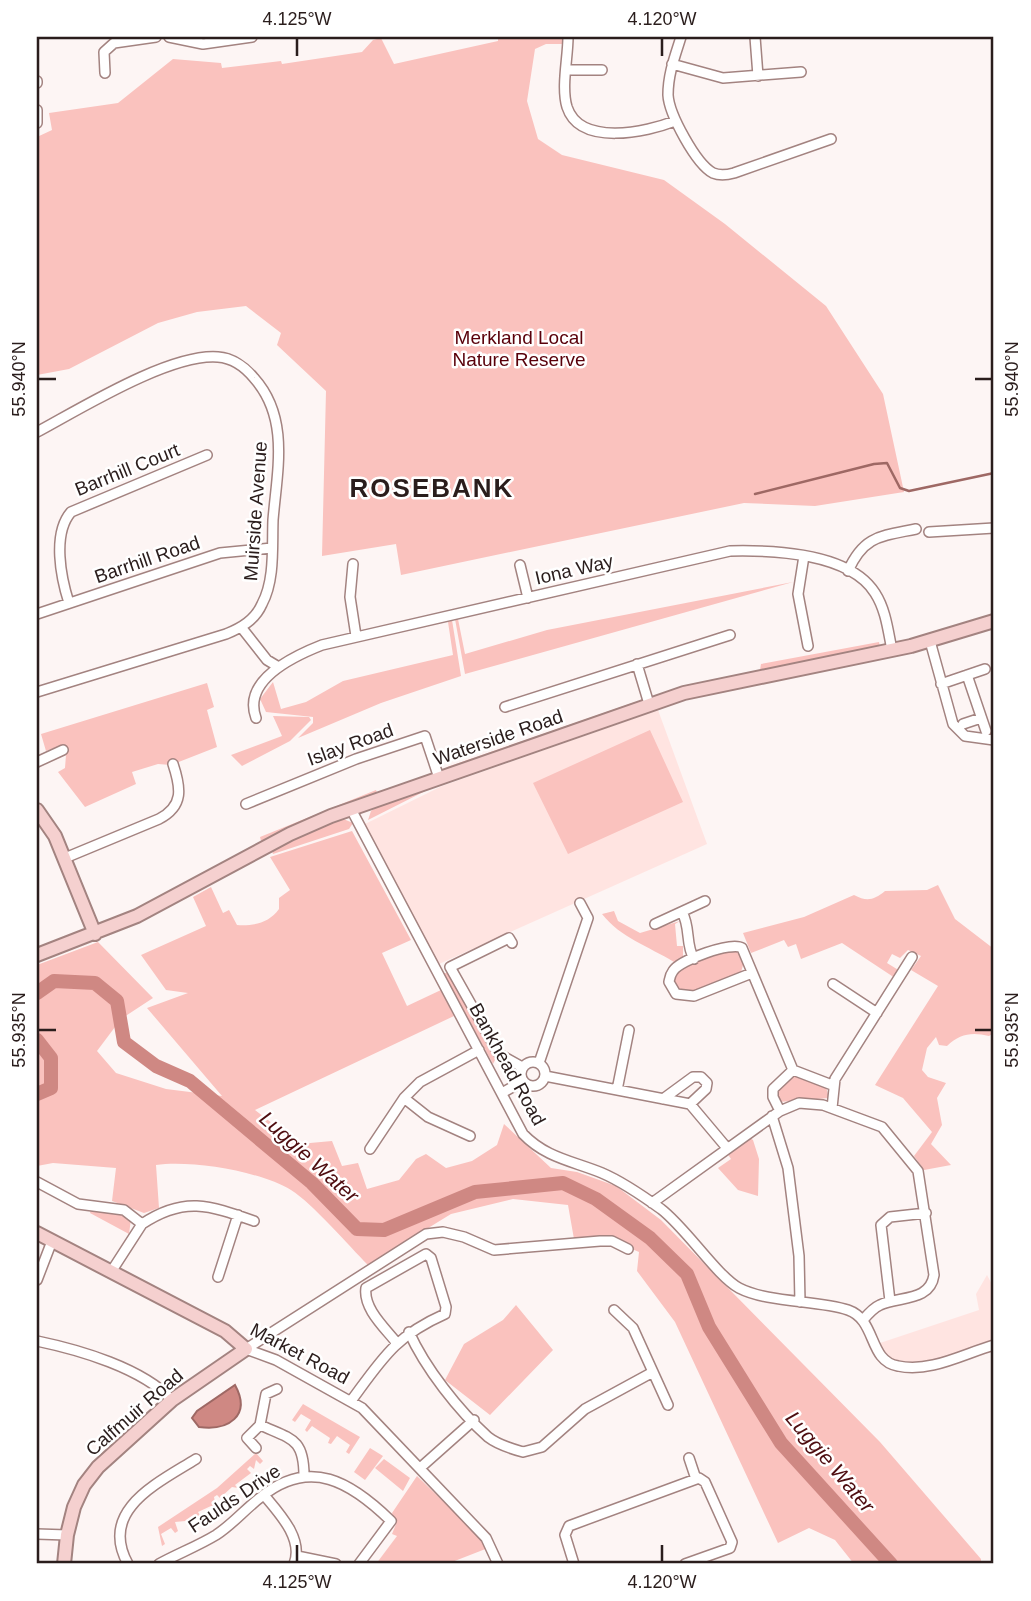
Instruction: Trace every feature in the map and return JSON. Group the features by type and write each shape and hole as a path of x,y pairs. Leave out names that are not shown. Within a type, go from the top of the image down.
{"main road":[{"name":"Waterside Road","path":"37,955 137,916 290,834 351,809 649,704 716,685 930,641 994,621"},
{"path":"37,810 65,858 95,934"},
{"name":"Market Road","path":"37,1233 225,1331 246,1349"},
{"name":"Calfmuir Road","path":"64,1564 66,1535 74,1507 87,1480 172,1400 246,1349"}],"street":[{"path":"105,73 104,52 110,45 156,37"},
{"path":"169,37 203,44 252,37"},
{"path":"568,37 567,106 574,119 586,128 603,132 650,129 675,121"},
{"path":"681,37 672,64 668,92 675,121 710,171 720,175 831,139"},
{"path":"755,37 758,76"},
{"path":"672,64 723,79 801,72"},
{"path":"567,70 602,70"},
{"path":"37,110 37,122"},
{"name":"Muirside Avenue","path":"37,432 155,372 194,359 229,359 257,380 269,400 277,421 279,437 272,548 265,598 256,614 241,627"},
{"name":"Barrhill Court","path":"69,603 60,543 62,525 71,512 207,455"},
{"path":"929,532 994,528"},
{"path":"848,570 856,554 871,540 916,529"},
{"name":"Barrhill Road","path":"37,614 220,553 272,548"},
{"name":"Iona Way","path":"256,718 252,704 256,693 277,666 322,645 718,553 770,551 804,556 848,570 865,581 875,593 884,614 892,650"},
{"path":"804,556 798,594 807,646"},
{"path":"353,564 350,597 356,636"},
{"path":"520,565 528,598"},
{"path":"37,692 241,627 267,660 277,666"},
{"path":"505,707 730,635"},
{"path":"930,641 950,719 965,736 994,740"},
{"path":"637,664 649,704"},
{"path":"942,684 985,669"},
{"path":"967,675 986,731"},
{"path":"963,724 981,718"},
{"name":"Islay Road","path":"246,804 356,759 425,736 439,778"},
{"path":"37,762 59,756"},
{"path":"65,858 159,819 173,810 180,792 173,764"},
{"name":"Bankhead Road","path":"351,809 523,1134 535,1146 551,1156 614,1179 652,1203 675,1222 734,1285 751,1292 851,1311 863,1320"},
{"path":"655,924 705,901"},
{"path":"545,1076 539,1063 588,918 580,903"},
{"path":"682,912 689,929 689,949 694,959"},
{"path":"512,943 509,938 450,967 499,1054 523,1068"},
{"path":"752,973 684,997 674,991 670,977 673,969 694,959 729,944 738,945 752,973 793,1070 832,1085"},
{"path":"832,1108 832,1085 912,957"},
{"path":"833,984 877,1013"},
{"path":"617,1090 629,1030"},
{"path":"370,1149 404,1098 430,1074 479,1050"},
{"path":"523,1068 532,1062 539,1063"},
{"path":"523,1068 523,1081"},
{"path":"793,1070 773,1089 772,1097 788,1168 799,1256 800,1302"},
{"path":"545,1076 690,1104 727,1148"},
{"path":"523,1081 529,1086 538,1086 545,1076"},
{"path":"663,1099 693,1077 701,1077 705,1080 706,1089 690,1104"},
{"path":"502,1093 523,1081"},
{"path":"404,1098 428,1117 470,1136"},
{"path":"652,1203 776,1114 799,1102 832,1108 884,1129 920,1174 933,1282 922,1294 890,1301 874,1308 863,1320 881,1358 897,1366 923,1369 994,1345"},
{"path":"37,1182 78,1204 124,1210 142,1224"},
{"path":"111,1272 142,1224 167,1209 192,1205 254,1221"},
{"path":"890,1301 881,1225 890,1217 926,1213"},
{"path":"218,1277 238,1215"},
{"path":"246,1349 426,1234 443,1232 464,1237 494,1250 600,1241 612,1241 628,1249"},
{"path":"37,1280 52,1241"},
{"path":"351,1401 396,1342 409,1332 445,1314 431,1258 426,1254 366,1288 365,1297 370,1309 396,1342"},
{"path":"614,1310 633,1328 668,1405"},
{"path":"633,1328 644,1321"},
{"path":"409,1332 420,1356 434,1376 490,1438 523,1452 542,1447 585,1409 653,1372"},
{"path":"37,1341 68,1349 148,1378 172,1400"},
{"name":"Market Road","path":"246,1349 276,1360 362,1408 486,1538 498,1564"},
{"path":"256,1448 247,1438 260,1425 266,1394 277,1388"},
{"path":"420,1468 474,1420"},
{"path":"260,1425 297,1443 304,1455 304,1476"},
{"path":"689,1458 696,1479"},
{"path":"128,1564 120,1536 125,1511 148,1491 196,1459"},
{"name":"Faulds Drive","path":"159,1564 215,1536 279,1484 304,1476 318,1476 349,1487 391,1521 359,1564"},
{"path":"574,1564 565,1535 569,1526 696,1479 705,1482 732,1542 730,1548 685,1564"},
{"path":"264,1495 284,1517 296,1560 336,1564"},
{"path":"37,1534 66,1535"}],"shaded area":[{"path":"658,710 707,844 439,964 365,824 442,786"},
{"path":"987,1275 994,1288 994,1342 922,1365 887,1360 880,1343 979,1310 976,1294"},
{"path":"235,1385 241,1405 234,1419 228,1424 210,1428 199,1427 192,1418 197,1411"}],"green space":[{"name":"Merkland Local Nature Reserve","path":"498,37 568,37 568,44 546,44 535,49 527,101 538,139 562,155 664,180 725,224 826,306 883,394 904,492 815,506 744,503 401,575 396,544 322,556 326,391 277,345 281,333 246,306 197,312 158,323 69,369 37,375 37,137 52,130 49,113 118,103 173,59 221,63 222,68 281,61 282,64 362,52 373,40 381,38 394,64 498,41"},
{"path":"793,582 465,674 455,619 458,619 465,654 547,630"},
{"path":"452,620 461,676 381,703 298,738 313,723 313,717 266,712 260,699 273,682 281,709 306,702 343,681 453,655 448,622"},
{"path":"879,642 880,647 760,670 761,664"},
{"path":"207,683 214,707 207,710 217,747 171,765 158,764 132,772 136,784 85,807 58,772 65,768 66,755 62,745 46,751 41,734"},
{"path":"635,702 635,705 445,770 447,767"},
{"path":"273,716 309,717 311,720 290,741 242,766 231,755 282,736"},
{"path":"650,730 683,802 568,854 533,783"},
{"path":"439,784 368,820 371,811 378,806"},
{"path":"376,790 378,795 261,841 260,837"},
{"path":"341,818 353,823 349,829 273,854 272,851 279,848 278,845"},
{"path":"352,831 411,940 382,953 407,1006 441,990 454,1016 255,1110 299,1144 332,1141 342,1166 358,1163 367,1189 399,1180 416,1159 426,1154 446,1168 472,1161 497,1145 504,1124 551,1168 577,1172 616,1186 661,1220 880,1442 981,1559 981,1564 854,1564 835,1540 809,1528 778,1543 675,1322 637,1271 639,1252 602,1236 574,1239 568,1205 513,1199 451,1214 368,1265 300,1196 262,1177 225,1168 188,1164 156,1165 159,1208 144,1213 112,1201 116,1168 53,1163 37,1166 37,965 98,942 153,998 121,1019 97,1051 116,1073 166,1089 222,1096 147,1008 188,993 166,990 141,955 206,926 193,897 211,887 223,913 229,910 237,925 266,920 279,909 279,898 290,890 270,857"},
{"path":"938,885 955,919 994,949 994,1033 989,1036 967,1035 957,1038 947,1046 939,1045 936,1037 927,1048 922,1070 928,1077 946,1083 937,1098 942,1125 931,1144 951,1165 924,1170 914,1156 932,1132 903,1098 875,1085 938,986 911,970 921,956 908,950 900,958 892,954 887,963 900,971 895,978 842,943 801,959 796,944 788,947 784,940 751,953 743,933 804,917 854,895 870,899 885,891 927,890"},
{"path":"614,911 618,921 640,933 680,921 675,924 677,946 683,946 683,957 674,962 626,936 602,914"},
{"path":"727,949 740,953 744,962 741,972 693,993 678,992 672,979 680,968"},
{"path":"443,973 450,973 497,1056 493,1064"},
{"path":"794,1075 826,1087 829,1098 779,1102 775,1093"},
{"path":"750,1138 759,1159 758,1196 738,1190 718,1168 731,1159 727,1153"},
{"path":"91,1210 123,1213 131,1219 129,1234 90,1213"},
{"path":"516,1305 553,1350 490,1415 445,1380 464,1344 503,1320"},
{"path":"303,1404 360,1437 349,1454 346,1452 350,1445 337,1436 331,1444 328,1443 330,1438 312,1426 307,1432 305,1430 311,1420 301,1414 295,1422 292,1420"},
{"path":"370,1448 383,1456 365,1480 354,1472"},
{"path":"256,1453 263,1461 260,1464 256,1460 254,1469 250,1466 247,1469 251,1473 235,1485 238,1488 232,1487 220,1498 217,1495 214,1497 216,1507 211,1506 198,1512 201,1517 188,1521 188,1526 185,1521 175,1522 178,1531 175,1533 171,1528 161,1534 165,1544 162,1546 158,1527 217,1488"},
{"path":"384,1459 410,1478 403,1491 375,1468"},
{"path":"417,1476 488,1548 447,1564 376,1564 397,1536 392,1534 396,1524 392,1513"}],"waterway":[{"path":"755,494 874,464 887,463 900,488 909,491 994,473"},
{"name":"Luggie Water","path":"37,993 54,981 95,983 117,1001 124,1042 156,1066 190,1081 312,1183 357,1229 384,1230 475,1192 563,1183 596,1199 650,1238 687,1274 709,1327 781,1443 891,1564"},
{"name":"Luggie Water","path":"37,1040 51,1058 51,1088 37,1094"}],"district":[{"name":"ROSEBANK","path":"432,488"}]}
